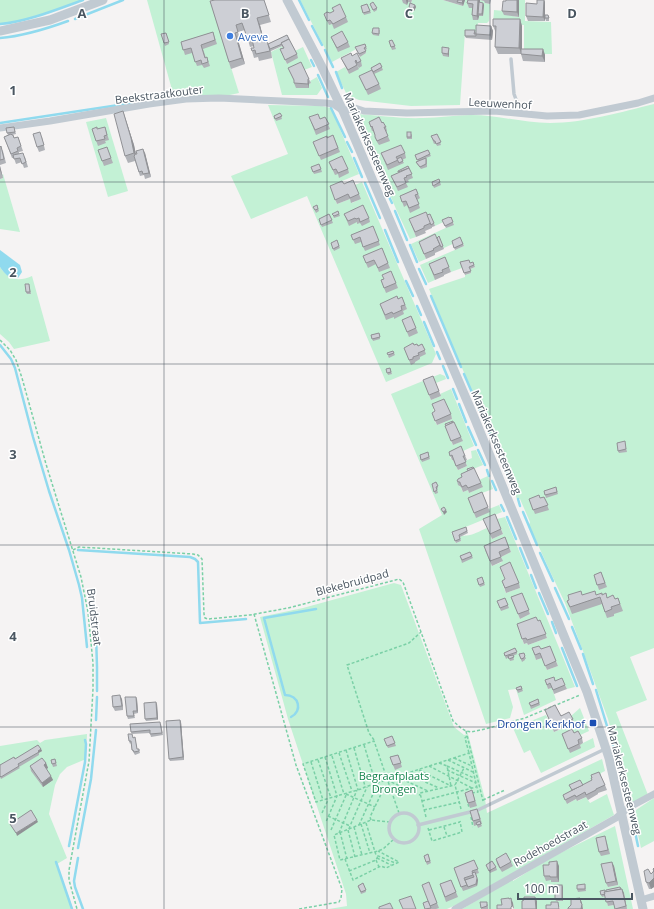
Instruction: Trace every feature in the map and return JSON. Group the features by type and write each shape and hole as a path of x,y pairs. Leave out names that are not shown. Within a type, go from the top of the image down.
{"street":[{"path":"0,31 50,20 103,0"},
{"name":"Mariakerksesteenweg","path":"287,0 343,111 474,417 587,692 609,758 642,905"},
{"name":"Beekstraatkouter","path":"0,128 150,104 219,98 326,103 333,104 343,111"},
{"name":"Leeuwenhof","path":"343,111 355,108 364,111 407,113 494,111 547,116 579,115 638,103 654,98"},
{"name":"Rodehoedstraat","path":"455,909 616,818 628,808 654,794"},
{"path":"642,905 654,896"}],"lane":[{"path":"511,59 514,94 521,114"},
{"path":"418,825 470,812 485,806 606,748"},
{"path":"404,812 409,814 413,816 418,825 417,835 409,842 399,842 394,839 389,831 388,827 390,822 395,815 399,813 404,812"}],"path":[{"name":"Bruidstraat","path":"0,340 10,350 16,360 22,378 48,470 81,577 88,612 94,689 89,761 69,870 69,880 77,909"},
{"name":"Blekebruidpad","path":"73,550 79,548 198,555 202,559 204,614 205,618 208,619 254,614 288,608 399,579 403,582 453,721 461,728 466,730"},
{"path":"254,614 296,765 342,889 339,902 299,909"},
{"path":"399,813 374,741 369,733 347,665 409,643 421,632"},
{"path":"485,806 466,730 471,732 525,718 587,692"},
{"path":"467,735 465,738 478,792 465,795 473,827"},
{"path":"374,741 303,764 316,802 346,794 366,786 469,753"},
{"path":"358,825 369,804 377,783 364,744"},
{"path":"354,748 366,786 349,828 355,857"},
{"path":"346,750 358,790 340,833 349,871 353,880 379,867 382,866 386,868 399,862 377,851"},
{"path":"339,752 352,792"},
{"path":"331,830 346,794 332,755"},
{"path":"326,757 337,796 326,822"},
{"path":"454,758 472,766"},
{"path":"318,759 329,799 322,813"},
{"path":"448,760 473,772"},
{"path":"311,762 323,800"},
{"path":"439,763 475,779"},
{"path":"429,766 472,788"},
{"path":"447,766 451,786"},
{"path":"387,780 420,795 428,791 455,785 464,768"},
{"path":"418,770 451,786"},
{"path":"447,770 476,783"},
{"path":"407,774 439,788"},
{"path":"397,777 428,791"},
{"path":"455,785 462,814"},
{"path":"422,801 477,786"},
{"path":"371,820 370,817 383,790 390,788"},
{"path":"346,794 375,807"},
{"path":"424,810 460,802"},
{"path":"328,816 343,823 349,828"},
{"path":"390,822 371,820 334,835 340,860 383,849 394,839"},
{"path":"349,871 376,859 378,856 376,855 377,851 366,822"},
{"path":"428,830 460,822"},
{"path":"361,824 370,853"},
{"path":"444,826 447,836"},
{"path":"354,827 362,855"},
{"path":"378,856 395,864"},
{"path":"376,859 391,866"},
{"path":"376,859 379,867"}],"green space":[{"path":"0,0 83,0 31,18 0,24"},
{"path":"147,0 210,0 239,93 225,96 174,97"},
{"path":"300,0 404,0 411,3 412,0 443,0 463,6 465,0 470,0 475,9 473,20 478,20 479,16 483,16 484,5 480,5 480,0 490,4 489,21 487,23 478,23 477,37 475,37 475,32 465,32 460,105 411,106 359,100 352,97 346,93 336,72 345,67 349,74 357,65 358,58 366,53 362,46 332,62"},
{"path":"519,0 525,0 525,21 551,22 552,54 524,54 524,25 493,24 494,10 504,11 518,17"},
{"path":"282,46 285,52 282,54 287,64 295,51 303,47 312,67 290,73 296,84 309,88 309,84 311,83 310,81 317,77 322,88 317,95 282,95 271,52"},
{"path":"654,104 654,648 630,657 647,700 616,712 648,795 628,805 622,769 608,719 565,603 529,525 530,522 520,499 517,499 429,289 465,277 465,275 471,273 470,269 475,267 461,264 462,268 451,272 447,262 435,280 428,283 420,265 464,246 461,240 444,248 421,246 426,259 419,262 411,244 454,224 450,219 435,226 431,217 411,224 416,237 410,239 356,114 415,118 481,115 530,122 563,123 616,114"},
{"path":"268,105 322,106 331,108 359,174 342,181 333,195 337,204 350,199 352,203 360,199 355,185 362,182 436,354 432,363 386,382 307,196 251,219 231,176 288,154"},
{"path":"106,118 128,191 108,197 86,122"},
{"path":"3,174 20,232 0,229 0,179 3,178"},
{"path":"0,267 7,275 14,279 22,279 32,276 50,341 14,349 0,334"},
{"path":"440,374 445,376 446,379 425,385 431,400 441,396 440,394 451,389 474,446 450,457 458,470 467,466 465,461 472,458 471,451 476,450 483,465 468,471 470,475 463,479 464,482 460,483 459,485 460,487 462,486 461,488 463,492 468,490 469,493 482,487 479,480 488,476 493,489 482,493 483,497 470,503 476,517 489,512 489,509 499,505 502,512 451,533 456,543 461,541 459,537 487,528 492,539 503,534 497,519 505,517 575,687 567,689 564,683 557,685 555,682 547,685 548,689 552,688 556,700 524,715 516,689 508,690 513,707 510,718 486,724 419,529 442,515 391,394","holes":["446,403 452,419 437,425 433,418 436,416 433,409","454,423 462,441 453,445 448,435 446,426","506,541 511,552 501,557 502,562 492,566 486,550","511,567 520,588 506,593 503,586 507,584 501,571","523,598 530,614 520,619 513,602","538,621 539,625 542,624 547,638 528,645 527,643 524,644 518,629","541,650 542,653 552,651 558,666 547,670 542,658 536,660 534,653"]},
{"name":"Begraafplaats Drongen","path":"394,583 401,585 454,727 464,735 468,734 485,799 487,813 602,759 605,771 601,773 601,777 574,795 567,804 576,799 578,801 586,797 590,803 607,794 614,815 464,901 447,909 436,909 424,889 429,904 425,909 416,909 401,905 403,909 329,909 347,906 346,894 288,719 260,617 303,608"},
{"path":"580,708 589,731 576,737 579,745 593,738 595,747 541,773 530,750 524,753 513,728 546,715 554,732 574,724 571,716"},
{"path":"87,734 86,759 67,767 60,774 55,785 49,814 67,858 57,864 73,909 0,909 0,746 37,740 40,743 45,740"},
{"path":"654,798 654,841 641,848 633,812"},
{"path":"615,826 633,909 627,909 624,893 606,897 608,906 615,905 616,909 583,909 582,903 573,904 573,909 560,909 560,907 553,907 553,909 537,909 537,901 526,901 526,905 523,906 524,909 514,909 513,903 510,902 503,903 504,909 488,909 487,904 481,905 481,909 462,909 513,879 513,881 540,864","holes":["551,866 559,866 559,882 546,880 545,870 551,869","614,866 618,885 608,887 603,869"]}],"water":[{"path":"0,250 20,265 22,272 18,278 12,278 5,274 0,267"}],"building":[{"name":"Aveve","path":"264,0 269,15 257,18 264,42 267,41 270,51 256,54 255,50 252,51 251,48 254,48 252,39 248,40 242,23 236,25 238,32 235,33 242,58 229,62 210,1"},
{"path":"458,0 463,0 462,3 457,2"},
{"path":"468,0 478,0 477,16 472,15 473,4 467,3"},
{"path":"517,0 517,12 502,11 503,1"},
{"path":"537,0 544,0 543,17 526,16 526,3 537,4"},
{"path":"373,2 377,8 373,10 370,4"},
{"path":"479,2 483,3 482,14 478,14"},
{"path":"410,3 415,5 413,9 409,7"},
{"path":"340,4 346,17 333,24 330,20 327,21 324,14 334,11 332,8"},
{"path":"367,4 370,11 363,13 361,6"},
{"path":"545,15 548,15 549,18 545,18"},
{"path":"493,19 520,19 519,48 495,47 496,26 493,26"},
{"path":"476,25 491,26 490,35 476,34"},
{"path":"373,28 379,28 379,34 372,33"},
{"path":"465,30 475,30 474,34 476,34 476,36 465,36"},
{"path":"342,31 348,42 337,48 331,37"},
{"path":"213,32 215,40 201,45 205,58 207,57 208,62 202,64 201,60 195,62 191,48 183,50 181,42"},
{"path":"166,33 169,42 164,43 161,34"},
{"path":"287,35 289,39 270,49 268,44"},
{"path":"289,39 297,54 285,60 280,49 284,48 281,43"},
{"path":"392,40 395,46 391,47 389,41"},
{"path":"365,44 366,47 364,48 366,51 359,54 355,47"},
{"path":"442,47 449,48 448,54 442,53"},
{"path":"521,49 543,49 542,56 521,54"},
{"path":"351,53 352,56 357,53 361,61 357,63 356,60 357,65 348,70 341,58"},
{"path":"301,62 309,79 308,84 294,83 288,68"},
{"path":"380,63 382,67 373,72 371,68"},
{"path":"372,70 379,84 366,90 359,76"},
{"path":"123,111 134,153 125,156 114,114"},
{"path":"280,113 282,116 275,119 274,116"},
{"path":"318,114 320,119 325,117 329,124 315,130 309,117"},
{"path":"379,117 386,127 384,127 388,136 377,141 372,126 371,127 369,122"},
{"path":"14,127 15,132 7,133 6,128"},
{"path":"97,127 97,129 105,127 107,135 104,136 105,139 96,141 92,129"},
{"path":"40,132 44,145 37,147 33,134"},
{"path":"407,132 411,132 411,137 407,137"},
{"path":"11,134 14,138 18,137 21,146 17,148 18,151 11,154 4,137"},
{"path":"437,134 441,142 436,144 431,136"},
{"path":"333,135 338,148 319,156 313,142"},
{"path":"401,145 405,153 396,157 398,160 387,165 381,153"},
{"path":"1,146 4,159 0,160 0,147"},
{"path":"107,147 111,158 102,161 98,150"},
{"path":"143,149 149,173 143,174 142,171 139,172 134,156 137,154 136,151"},
{"path":"428,150 430,154 417,160 415,155"},
{"path":"23,153 26,162 22,164 20,158 14,159 13,155"},
{"path":"342,156 348,169 338,173 336,169 333,170 329,162"},
{"path":"401,157 403,161 399,163 397,159"},
{"path":"426,158 426,164 420,167 416,162"},
{"path":"319,164 321,169 313,172 311,167"},
{"path":"408,166 409,168 398,172 398,171"},
{"path":"409,168 412,174 404,178 406,183 397,187 391,176"},
{"path":"439,179 440,182 433,186 432,182"},
{"path":"353,180 359,194 350,198 348,194 335,200 330,186 342,181 344,184"},
{"path":"416,189 418,194 415,195 419,204 409,208 406,201 402,202 400,196"},
{"path":"317,205 318,209 315,210 313,207"},
{"path":"363,205 369,218 360,222 359,218 348,221 344,214"},
{"path":"338,211 339,214 334,216 332,214"},
{"path":"426,212 431,223 415,232 409,219"},
{"path":"329,214 332,220 321,225 319,219"},
{"path":"430,214 434,223 431,225 427,215"},
{"path":"451,217 453,222 445,226 442,220"},
{"path":"373,226 379,241 363,247 360,237 353,240 351,235"},
{"path":"435,234 440,245 433,249 434,250 424,254 419,242"},
{"path":"439,236 443,246 441,247 437,238"},
{"path":"460,237 463,244 454,248 452,241"},
{"path":"337,240 339,246 333,249 331,243"},
{"path":"382,248 388,263 378,268 374,260 366,263 363,256"},
{"path":"445,257 449,267 442,270 443,272 434,275 429,264"},
{"path":"469,260 470,263 473,262 474,265 469,267 471,271 464,273 460,262"},
{"path":"391,271 396,283 384,288 381,280 384,279 382,275"},
{"path":"25,284 29,284 30,292 26,292"},
{"path":"397,296 398,299 402,297 405,305 401,306 402,310 393,314 392,312 385,315 380,304"},
{"path":"411,316 416,328 407,332 402,320"},
{"path":"379,333 380,337 372,339 371,335"},
{"path":"413,343 414,345 417,344 418,346 422,344 425,350 418,353 419,355 413,357 413,359 409,360 404,348"},
{"path":"393,351 394,353 388,355 387,353"},
{"path":"390,368 391,372 387,373 386,369"},
{"path":"433,376 439,391 429,395 423,380"},
{"path":"444,399 451,414 435,421 432,413 435,411 432,404"},
{"path":"453,422 446,426 445,424"},
{"path":"454,422 461,437 451,441 445,426"},
{"path":"625,441 626,449 618,451 617,443"},
{"path":"461,446 466,462 456,466 452,455 450,456 449,452"},
{"path":"428,452 429,457 421,460 420,455"},
{"path":"474,468 468,471 467,469"},
{"path":"474,468 481,483 468,488 466,485 462,487 460,482 457,481 462,477 461,474"},
{"path":"436,482 438,486 436,487 437,490 434,492 432,484"},
{"path":"556,487 557,492 545,495 544,491"},
{"path":"482,492 488,507 474,513 468,498"},
{"path":"539,495 540,498 544,497 548,505 533,510 529,499"},
{"path":"444,507 446,510 443,512 441,509"},
{"path":"495,514 501,529 490,534 483,519"},
{"path":"466,527 467,531 459,535 460,539 455,541 452,532"},
{"path":"505,537 509,548 499,552 501,557 490,561 484,546"},
{"path":"470,552 472,556 462,560 460,556"},
{"path":"510,562 519,583 505,588 502,581 505,579 500,567"},
{"path":"601,572 605,583 597,585 594,575"},
{"path":"482,577 484,583 479,585 477,579"},
{"path":"581,591 582,595 595,591 596,595 606,593 607,598 613,595 615,599 618,598 620,604 611,607 612,609 605,612 600,597 570,607 567,601 569,600 568,595"},
{"path":"522,593 529,610 518,614 511,597"},
{"path":"505,598 508,605 500,608 497,601"},
{"path":"536,617 538,621 540,620 546,634 527,640 526,638 522,639 517,624"},
{"path":"539,646 541,649 550,646 556,661 545,666 540,653 535,655 532,648"},
{"path":"515,648 517,652 505,656 504,653"},
{"path":"524,653 524,658 521,659 519,654"},
{"path":"513,655 514,657 509,659 508,656"},
{"path":"554,677 555,681 562,678 565,685 553,690 550,683 547,685 545,680"},
{"path":"521,686 522,689 517,690 516,688"},
{"path":"120,695 122,706 113,707 112,696"},
{"path":"125,697 136,697 137,711 133,711 134,716 127,716"},
{"path":"538,699 539,703 531,706 529,703"},
{"path":"156,702 157,718 145,719 144,703"},
{"path":"555,705 561,716 569,712 573,719 553,728 545,710"},
{"path":"180,720 183,757 169,759 166,721"},
{"path":"160,722 162,733 150,734 150,730 131,732 130,724"},
{"path":"572,729 574,733 578,731 582,738 578,740 579,744 568,749 562,734"},
{"path":"128,734 132,734 133,738 135,737 137,749 139,749 139,751 134,752 132,750 131,741 129,741"},
{"path":"392,736 395,743 387,746 384,739"},
{"path":"38,745 41,749 38,751 39,752 18,764 19,766 1,777 0,776 0,765 14,757 15,759"},
{"path":"398,755 401,763 393,765 390,757"},
{"path":"42,758 46,763 44,765 51,776 42,783 30,766"},
{"path":"55,759 56,763 52,764 51,760"},
{"path":"599,772 605,785 586,795 585,792 576,797 575,795 565,800 563,795 592,780 591,775"},
{"path":"580,780 583,785 572,790 569,785"},
{"path":"472,790 475,801 468,803 465,793"},
{"path":"477,809 480,819 473,821 470,811"},
{"path":"31,810 37,820 16,833 10,824"},
{"path":"480,821 481,824 477,825 476,823"},
{"path":"605,836 608,850 599,852 596,838"},
{"path":"506,853 511,862 500,868 496,859"},
{"path":"428,854 430,861 426,862 424,856"},
{"path":"474,860 478,869 472,871 473,875 464,878 467,885 461,887 454,868"},
{"path":"492,861 496,867 489,871 486,865"},
{"path":"557,861 557,877 544,876 543,865 549,865 549,862"},
{"path":"612,862 616,881 606,883 601,864"},
{"path":"648,869 651,874 654,871 654,878 649,883 646,882 644,871"},
{"path":"475,872 477,878 476,884 468,887 465,880 474,877 472,873"},
{"path":"451,880 456,892 445,897 440,884"},
{"path":"429,882 437,903 430,906 422,885"},
{"path":"363,883 366,890 361,892 358,886"},
{"path":"585,884 585,889 577,889 577,885"},
{"path":"555,885 562,885 562,899 555,899"},
{"path":"620,887 621,889 606,892 606,890"},
{"path":"622,889 626,906 615,909 613,901 606,902 604,892"},
{"path":"605,890 605,894 601,895 600,891"},
{"path":"411,896 416,909 403,909 399,900"},
{"path":"524,897 535,897 536,909 522,909 522,901 524,900"},
{"path":"511,898 511,909 497,909 497,905 502,905 501,899"},
{"path":"580,898 582,904 581,909 568,909 571,905 571,899"},
{"path":"428,901 431,908 425,909 423,903"},
{"path":"480,902 487,902 487,906 481,908"},
{"path":"551,902 558,902 559,909 546,909 546,905 551,905"},
{"path":"390,903 393,909 379,909 379,907"}],"waterway":[{"path":"0,24 31,18 83,0"},
{"path":"75,19 123,0"},
{"path":"299,0 309,20"},
{"path":"0,38 35,32 68,21"},
{"path":"312,26 322,45"},
{"path":"325,50 333,67"},
{"path":"311,60 314,66"},
{"path":"336,72 342,88"},
{"path":"318,75 328,97"},
{"path":"345,95 350,105"},
{"path":"0,123 132,103"},
{"path":"331,108 345,137"},
{"path":"354,114 360,128"},
{"path":"363,136 379,173"},
{"path":"347,142 352,152"},
{"path":"354,158 362,177"},
{"path":"381,179 384,185"},
{"path":"365,183 380,218"},
{"path":"386,191 392,203"},
{"path":"395,211 407,240"},
{"path":"385,230 398,262"},
{"path":"410,245 417,262"},
{"path":"419,269 426,284"},
{"path":"406,281 413,296"},
{"path":"431,296 461,367"},
{"path":"417,306 421,315"},
{"path":"424,322 434,346"},
{"path":"0,345 11,359 15,368 49,491 69,550 82,598 87,647"},
{"path":"437,352 440,359"},
{"path":"443,366 448,378"},
{"path":"464,374 515,492"},
{"path":"453,389 457,399"},
{"path":"459,404 466,422"},
{"path":"468,427 476,445"},
{"path":"478,450 485,465"},
{"path":"487,470 489,476"},
{"path":"492,481 496,490"},
{"path":"518,499 520,506"},
{"path":"501,505 504,511"},
{"path":"523,512 537,545"},
{"path":"507,517 516,539"},
{"path":"520,548 528,568"},
{"path":"78,550 190,557 195,559 198,562 200,623 246,619"},
{"path":"540,553 553,581"},
{"path":"531,575 536,588"},
{"path":"555,588 569,619"},
{"path":"539,593 548,614"},
{"path":"291,717 297,711 298,704 294,698 285,695 264,618 316,609"},
{"path":"552,622 556,633"},
{"path":"572,627 581,649"},
{"path":"96,634 97,691"},
{"path":"562,648 577,686"},
{"path":"583,654 593,684"},
{"path":"596,690 614,749"},
{"path":"96,720 97,697"},
{"path":"78,848 91,779 96,730"},
{"path":"69,846 85,762 85,740"},
{"path":"623,782 629,803"},
{"path":"631,813 638,846"},
{"path":"78,858 74,881 83,909"},
{"path":"56,862 72,909"}],"place":[{"name":"Aveve","path":"230,36"},
{"name":"Drongen Kerkhof","path":"593,723"}]}
